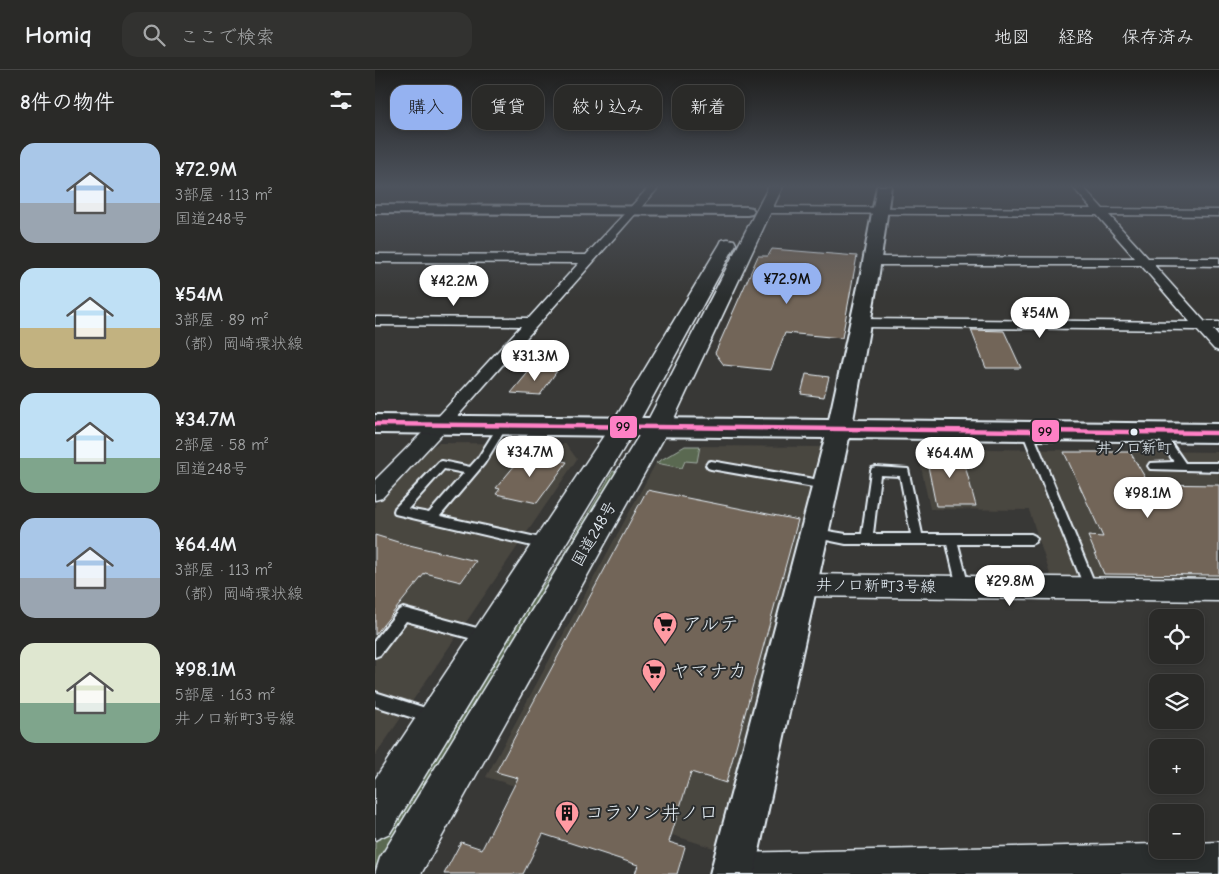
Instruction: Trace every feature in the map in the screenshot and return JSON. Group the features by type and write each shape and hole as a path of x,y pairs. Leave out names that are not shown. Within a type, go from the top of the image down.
{"highway":[{"name":"国道248号","path":"378,806 490,638 624,426 746,224"},
{"name":"国道248号","path":"397,874 657,427 749,224"}],"street":[{"path":"375,492 441,424 621,224"},
{"path":"878,224 840,429 733,871 1219,858"},
{"path":"1110,224 1219,346"},
{"path":"375,258 590,259"},
{"path":"872,261 1219,262"},
{"path":"375,321 533,322"},
{"path":"861,323 1219,326"},
{"path":"375,424 1219,434"},
{"name":"井ノ口新町3号線","path":"802,585 1219,590"}],"lane":[{"path":"432,518 481,461 503,425"},
{"path":"1027,431 1091,589"},
{"path":"1160,433 1182,466"},
{"path":"711,464 826,485"},
{"path":"473,471 442,465 399,511 548,545"},
{"path":"1153,466 1219,467"},
{"path":"867,539 876,471 904,472 917,539"},
{"path":"815,534 846,539 1031,538"},
{"path":"951,538 963,587"},
{"path":"375,650 403,614 490,638"},
{"path":"375,699 438,718"}],"shaded area":[{"path":"439,443 566,444 577,459 375,756 375,504 429,448"},
{"name":"アルテ","path":"685,446 824,447 720,850 486,777 657,461"},
{"path":"917,448 1219,452 1219,579 1051,577 1029,510 930,509"}],"green space":[{"path":"685,446 700,446 697,462 685,461 682,468 656,463"},
{"path":"613,471 618,472 375,871 375,843 476,680 556,567"}],"building":[{"path":"772,249 857,256 842,338 785,333 771,370 724,365 715,353 758,256 768,256"},
{"path":"971,330 1004,331 1021,368 986,368"},
{"path":"531,369 557,371 540,395 511,393"},
{"path":"806,374 829,377 824,397 801,394"},
{"path":"925,451 961,451 976,506 936,506"},
{"path":"1064,452 1130,452 1149,484 1219,485 1219,575 1104,574 1088,536 1103,537"},
{"path":"525,453 567,462 537,503 496,494 500,489 496,488"},
{"name":"アルテ","path":"647,490 798,520 726,783 691,772 669,842 685,847 677,874 635,874 638,865 543,834 523,874 444,874 461,842 482,849 518,778 496,772"},
{"path":"375,535 476,561 461,582 425,573 375,635"}],"transit line":[{"name":"99","path":"375,424 1219,433"}],"place":[{"name":"井ノ口新町","path":"1134,432"},
{"name":"アルテ","path":"665,645"},
{"name":"ヤマナカ","path":"654,692"},
{"name":"コラソン井ノ口","path":"567,834"}]}
